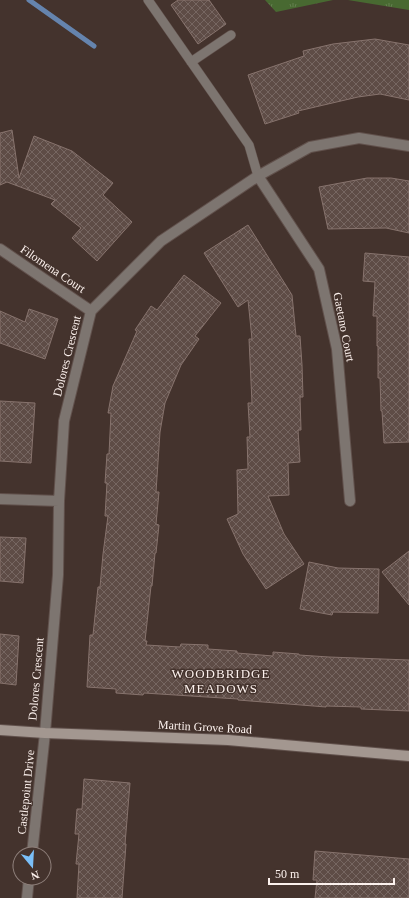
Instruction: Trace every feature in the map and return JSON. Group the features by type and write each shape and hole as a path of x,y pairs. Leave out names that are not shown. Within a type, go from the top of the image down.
{"street":[{"name":"Dolores Crescent","path":"45,733 58,575 59,502 64,421 92,311 161,241 258,176 310,147 359,138 409,146"},
{"name":"Gaetano Court","path":"258,176 318,269 337,349 350,500"},
{"name":"Filomena Court","path":"0,248 92,311"},
{"path":"0,499 59,502"},
{"name":"Martin Grove Road","path":"0,730 228,740 409,756"},
{"name":"Castlepoint Drive","path":"33,846 45,733"},
{"path":"27,898 28,886"}],"lane":[{"path":"148,0 249,145 258,176"},
{"path":"191,62 231,35"}],"green space":[{"path":"265,0 333,0 276,12"},
{"path":"348,0 409,0 409,10"}],"building":[{"path":"178,0 209,0 226,24 198,44 171,5"},
{"path":"375,39 409,45 409,100 380,94 358,97 298,111 299,113 265,124 248,75 304,56 303,51 333,44"},
{"path":"12,130 19,178 34,136 72,151 113,183 103,195 132,222 97,261 72,238 81,228 51,204 55,200 7,182 0,185 0,133"},
{"path":"367,178 391,178 409,181 409,233 386,228 328,229 319,187"},
{"path":"248,225 292,295 296,336 300,336 302,365 303,397 300,397 301,430 298,430 300,462 288,463 289,495 268,496 284,534 304,564 266,589 243,554 227,519 238,514 237,470 248,469 247,437 250,437 248,403 252,403 249,339 252,339 248,300 238,307 204,253"},
{"path":"365,253 409,257 409,442 384,443 380,378 378,378 377,316 373,316 375,282 363,281"},
{"path":"184,275 221,303 195,336 199,339 181,365 165,403 160,432 156,492 159,492 156,524 159,525 145,641 147,641 146,645 180,647 181,644 208,645 208,649 273,656 273,652 329,657 409,660 409,711 361,709 361,707 326,707 238,699 144,693 143,695 116,693 116,689 87,687 90,635 93,635 108,516 105,516 107,483 105,483 107,454 109,454 111,413 108,413 113,386 137,331 135,330 151,306 157,310"},
{"path":"29,309 58,319 45,359 0,343 0,311 25,322"},
{"path":"0,401 35,403 31,463 0,461"},
{"path":"0,537 26,538 23,583 0,581"},
{"path":"409,551 409,605 382,572"},
{"path":"309,562 338,568 379,569 378,613 333,612 332,615 300,609"},
{"path":"0,634 19,636 16,685 0,683"},
{"path":"84,779 130,783 122,898 77,898 79,864 76,864 79,834 75,834 77,809 82,809"},
{"path":"315,851 409,859 409,898 315,898 317,880 313,880"}],"waterway":[{"path":"29,0 94,46"}],"district":[{"name":"WOODBRIDGE MEADOWS","path":"221,680"}]}
